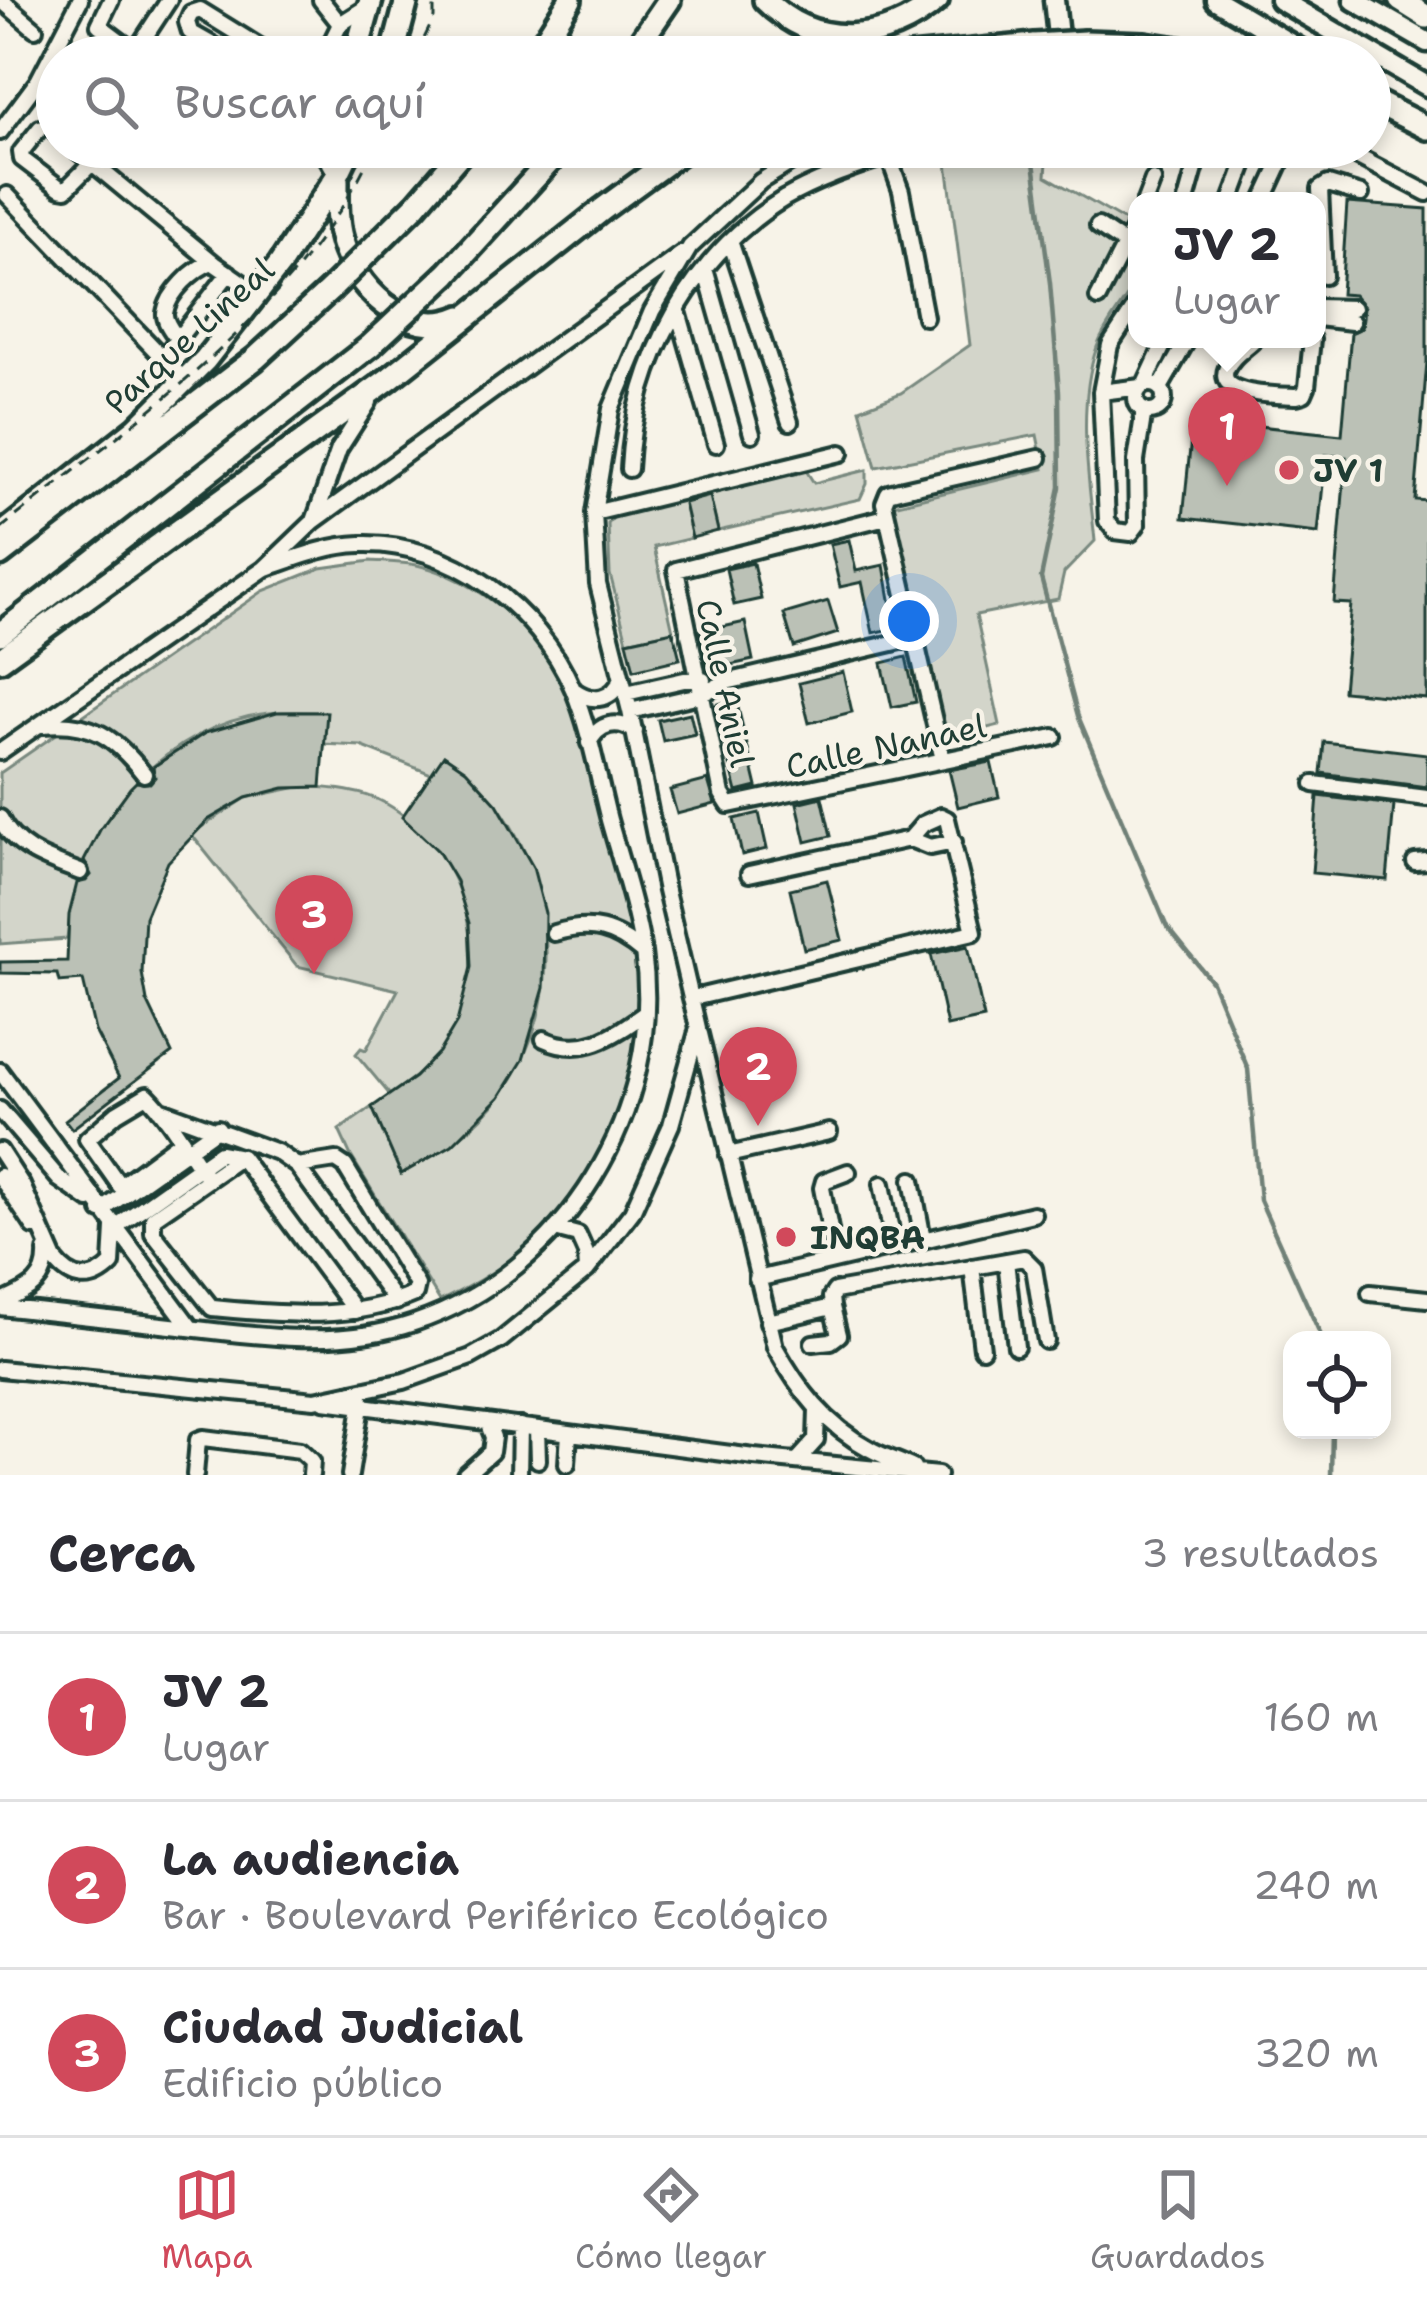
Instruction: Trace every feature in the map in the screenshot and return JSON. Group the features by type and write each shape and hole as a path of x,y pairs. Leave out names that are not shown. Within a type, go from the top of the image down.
{"highway":[{"path":"398,36 407,0"},
{"path":"548,36 571,0"},
{"path":"644,36 669,0"},
{"path":"765,0 805,30 828,36"},
{"path":"860,36 892,27 937,0"},
{"path":"1400,0 1427,16"},
{"path":"360,36 367,2"},
{"path":"1391,110 1427,128"},
{"path":"0,532 137,428 184,381 258,294 343,168"},
{"path":"0,555 255,359 416,205 448,168"},
{"path":"0,634 370,346 447,274 544,168"},
{"path":"0,661 390,378 661,168"},
{"path":"337,176 341,238 351,264 371,292 395,312 418,322 445,322 472,312"}],"main road":[{"path":"1054,0 1058,36"},
{"path":"1216,0 1277,36"},
{"path":"1280,0 1342,36"},
{"path":"1354,0 1427,42"},
{"path":"1391,65 1427,86"}],"street":[{"path":"2,0 35,29"},
{"path":"61,36 80,0"},
{"path":"111,0 98,25 113,36"},
{"path":"145,36 169,0"},
{"path":"320,0 340,24"},
{"path":"334,36 340,24 367,2"},
{"path":"197,36 187,22 191,13 200,10 242,36"},
{"path":"0,132 36,83"},
{"path":"36,133 21,152 22,159 59,188 66,189 87,168"},
{"path":"96,168 258,294"},
{"path":"333,168 337,176"},
{"path":"0,765 3,750 265,569 314,521 690,248 761,181 782,168"},
{"path":"628,469 631,427 656,346 705,268 782,200 848,168"},
{"path":"893,168 925,317"},
{"path":"1380,168 1427,193"},
{"path":"1189,192 1195,170"},
{"path":"1148,192 1153,180"},
{"path":"1319,192 1324,185 1361,194"},
{"path":"7,196 184,381"},
{"path":"1098,226 1128,246"},
{"path":"731,244 790,422"},
{"path":"690,248 652,311 610,409 594,513 598,584 775,1347 817,1410 854,1440 904,1470"},
{"path":"1098,298 1128,255"},
{"path":"178,340 165,311 191,272 212,262"},
{"path":"705,268 752,434"},
{"path":"163,358 230,273"},
{"path":"677,308 716,444"},
{"path":"1326,309 1353,315 1326,317"},
{"path":"1128,318 1110,345 1101,392 1106,521 1115,531 1131,533 1137,525 1136,460 1144,410 1136,397 1181,348"},
{"path":"1149,387 1163,348"},
{"path":"1246,348 1230,363 1227,375 1232,387 1243,393 1297,396 1307,387 1311,348"},
{"path":"314,521 338,448 357,416 390,378"},
{"path":"1101,392 1149,387 1164,398 1159,408 1144,410"},
{"path":"594,513 841,453"},
{"path":"943,760 886,517 888,493 1039,458"},
{"name":"Calle Aniel","path":"729,805 722,794 676,570 886,517"},
{"path":"0,1305 314,1339 376,1333 415,1323 496,1282 555,1229 603,1164 622,1123 642,1051 643,953 590,743 574,690 554,652 499,592 437,557 363,544 327,548 265,569"},
{"path":"630,711 699,687 914,638"},
{"path":"574,690 587,698 603,698 624,686 699,687"},
{"path":"590,743 609,724 634,731"},
{"path":"38,725 87,725 123,748 144,774"},
{"name":"Calle Nanael","path":"729,805 1054,737"},
{"path":"1314,784 1427,798"},
{"path":"0,818 9,836 27,849 80,872"},
{"path":"693,998 974,932 947,818 923,824 910,839"},
{"path":"749,874 910,839 930,847 954,842"},
{"path":"554,933 589,925 605,928 643,953"},
{"path":"544,1039 571,1048 586,1047 644,1014"},
{"path":"315,1400 423,1376 471,1358 502,1340 586,1270 620,1230 645,1188 671,1125 698,1028"},
{"path":"0,1071 191,1328"},
{"path":"156,1167 120,1186 87,1139 143,1096 151,1097 203,1172"},
{"path":"159,1109 277,1152 297,1166 396,1302"},
{"path":"0,1110 59,1179 98,1207"},
{"path":"98,1207 218,1128"},
{"path":"728,1155 829,1132"},
{"path":"0,1151 32,1206 45,1244 44,1276 34,1287 0,1305"},
{"path":"115,1228 174,1193 220,1153 241,1157 356,1311"},
{"path":"174,1193 153,1218 153,1233 212,1308 356,1311 415,1294 417,1285 345,1166 335,1160 297,1166"},
{"path":"156,1167 174,1193"},
{"path":"836,1260 822,1187 824,1181 848,1172"},
{"path":"0,1176 63,1271 75,1278 94,1278 112,1264 115,1228"},
{"path":"912,1180 923,1239"},
{"path":"882,1184 893,1246"},
{"path":"757,1280 1033,1214"},
{"path":"555,1229 578,1235 586,1253 586,1270"},
{"path":"813,1343 839,1335 832,1307 835,1291 1024,1258 1034,1268 1046,1341"},
{"path":"1006,1261 1016,1347"},
{"path":"972,1267 982,1349"},
{"path":"1370,1293 1427,1299"},
{"path":"768,1322 832,1307"},
{"path":"0,1369 315,1400 754,1457 931,1474"},
{"path":"350,1475 359,1406 373,1387"},
{"path":"799,1460 816,1440 817,1410"},
{"path":"465,1475 491,1452 493,1437 487,1422"},
{"path":"519,1475 520,1426"},
{"path":"537,1429 538,1460"},
{"path":"567,1464 569,1433"},
{"path":"195,1475 203,1438 300,1450 312,1461 311,1475"},
{"path":"752,1475 754,1457"}],"path":[{"path":"425,36 434,18 434,0"},
{"name":"Parque Lineal","path":"0,532 245,327 325,236 349,168"}],"shaded area":[{"path":"948,168 1047,168 1046,176 1128,223 1128,294 1101,338 1087,394 1086,443 1095,541 1064,573 1058,599 976,615 1000,725 946,738 893,505 1044,469 1037,435 876,467 860,409 901,393 970,345"},
{"path":"805,469 814,483 867,470 867,484 860,499 718,531 709,494"},
{"path":"683,500 692,538 654,547 673,631 627,641 610,574 608,524 614,517"},
{"path":"371,561 417,565 463,583 524,628 555,668 573,703 589,753 626,904 640,989 640,1019 626,1084 583,1181 534,1241 496,1270 440,1301 339,1130 372,1107 401,1174 469,1130 502,1094 526,1052 540,1006 546,959 543,912 531,867 510,824 481,787 444,755 431,774 361,746 324,744 326,712 279,712 236,720 198,736 163,758 107,820 74,897 67,939 0,944 0,773 263,591 321,568"},
{"path":"303,786 366,795 414,824 438,851 456,883 467,917 468,988 458,1022 434,1059 390,1095 356,1054 361,1048 366,1050 398,990 297,966 191,834 246,798"}],"building":[{"path":"1347,203 1427,209 1427,362 1415,500 1427,501 1427,699 1343,691 1351,604 1334,603 1346,457 1326,455 1318,533 1183,518 1193,419 1342,435 1351,333 1362,328 1364,307 1354,295 1341,294"},
{"path":"710,496 718,531 692,538 684,503"},
{"path":"849,540 856,571 884,565 895,628 873,633 862,582 840,587 830,544"},
{"path":"753,563 761,599 734,605 726,569"},
{"path":"828,601 838,633 794,647 784,614"},
{"path":"745,622 753,660 708,670 700,632"},
{"path":"673,631 680,659 634,670 627,641"},
{"path":"906,657 916,702 892,707 882,663"},
{"path":"843,672 852,712 809,723 799,683"},
{"path":"736,699 757,787 737,792 715,705"},
{"path":"277,712 327,712 321,787 284,788 246,798 208,820 168,862 145,917 142,973 147,1001 172,1053 72,1129 65,1120 119,1078 95,1031 83,980 59,982 57,974 0,973 0,962 67,961 69,915 77,883 91,875 84,861 130,788 136,782 150,783 155,777 153,767 205,733"},
{"path":"690,713 695,734 663,741 658,720"},
{"path":"1324,742 1427,754 1427,787 1321,773"},
{"path":"444,755 466,770 497,804 533,867 545,913 544,988 523,1060 500,1097 452,1145 401,1174 372,1107 415,1077 439,1052 457,1022 471,967 469,923 456,881 438,851 402,817"},
{"path":"991,762 999,797 958,807 949,770"},
{"path":"708,780 715,804 677,814 670,790"},
{"path":"1318,796 1394,805 1387,880 1312,873"},
{"path":"822,797 831,836 806,842 797,803"},
{"path":"759,813 767,849 742,855 734,819"},
{"path":"827,880 842,940 804,949 790,889"},
{"path":"968,946 984,1018 947,1026 931,954"}],"waterway":[{"path":"1035,168 1059,392 1060,487 1041,578 1078,716 1166,925 1212,982 1248,1069 1260,1200 1319,1331"},
{"path":"1331,1475 1332,1439"}],"place":[{"name":"JV 1","path":"1289,470"},
{"name":"JV 2","path":"1227,486"},
{"name":"Ciudad Judicial","path":"314,974"},
{"name":"La audiencia","path":"758,1126"},
{"name":"INQBA","path":"786,1237"}]}
